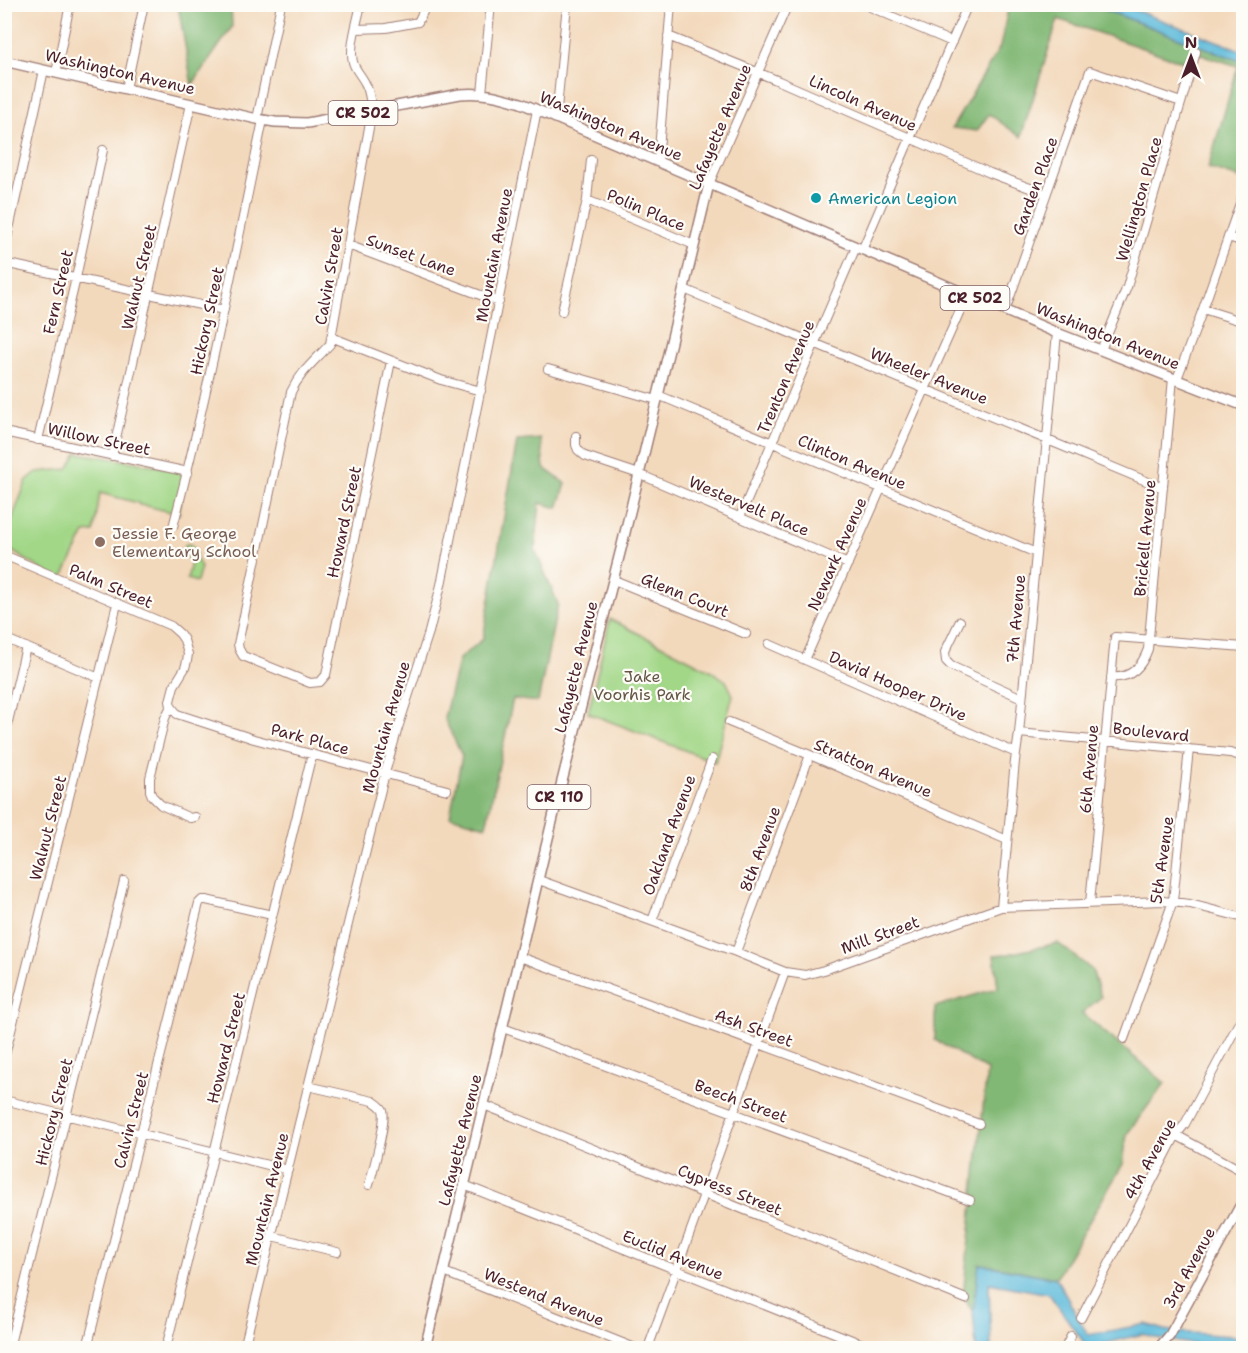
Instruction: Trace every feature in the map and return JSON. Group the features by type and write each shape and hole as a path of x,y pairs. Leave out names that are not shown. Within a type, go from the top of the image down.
{"main road":[{"name":"Washington Avenue","path":"4,62 260,120 291,124 307,123 460,94 482,93 521,103 1057,333 1244,405"},
{"name":"Lafayette Avenue","path":"426,1348 709,184"},
{"name":"3rd Avenue","path":"1159,1348 1173,1329 1244,1199"}],"street":[{"path":"56,73 70,4"},
{"path":"126,89 144,4"},
{"name":"Hickory Street","path":"173,527 188,472 224,310 281,4"},
{"name":"Calvin Street","path":"315,683 243,656 238,647 291,392 301,373 330,344 372,111 368,90 352,57 361,4"},
{"path":"482,93 491,4"},
{"path":"556,119 567,4"},
{"path":"658,162 671,4"},
{"name":"Lafayette Avenue","path":"709,184 788,4"},
{"path":"863,4 952,42"},
{"name":"Trenton Avenue","path":"740,518 815,343 911,139 968,4"},
{"path":"356,30 387,28 418,22 423,12"},
{"name":"Lincoln Avenue","path":"668,36 990,173 1046,194"},
{"name":"Wellington Place","path":"1101,350 1127,287 1196,52"},
{"path":"4,252 44,70"},
{"name":"Garden Place","path":"1005,311 1090,71 1181,102"},
{"name":"Walnut Street","path":"112,456 191,104"},
{"name":"Mountain Avenue","path":"244,1348 385,773 438,601 537,110"},
{"name":"Fern Street","path":"39,440 103,150"},
{"path":"562,311 587,200 591,160"},
{"name":"Brickell Avenue","path":"1111,677 1123,677 1136,671 1144,659 1150,640 1175,379 1203,309 1244,192"},
{"name":"Polin Place","path":"587,200 694,246"},
{"path":"1228,237 1244,242"},
{"name":"Sunset Lane","path":"348,246 498,302"},
{"path":"4,262 224,310"},
{"name":"Wheeler Avenue","path":"684,289 1163,488"},
{"name":"Newark Avenue","path":"805,660 967,294"},
{"path":"1203,309 1244,322"},
{"name":"7th Avenue","path":"1001,907 1057,333"},
{"path":"331,337 441,380 481,391"},
{"name":"Howard Street","path":"315,683 326,675 391,361"},
{"name":"Clinton Avenue","path":"548,369 658,397 1036,553"},
{"name":"Willow Street","path":"4,432 188,472"},
{"name":"Westervelt Place","path":"576,436 578,450 585,456 639,474 848,564"},
{"name":"Palm Street","path":"4,555 174,629 184,640 187,659 174,686 171,706"},
{"name":"Glenn Court","path":"614,580 746,634"},
{"name":"Walnut Street","path":"4,1059 117,603"},
{"path":"960,621 945,652 949,664 1022,698"},
{"name":"6th Avenue","path":"1090,903 1115,637 1150,640"},
{"path":"4,638 99,678"},
{"path":"1150,640 1244,647"},
{"name":"David Hooper Drive","path":"769,644 1016,753"},
{"path":"4,738 26,647"},
{"path":"171,706 165,718 150,778 150,791 161,805 190,818 195,817"},
{"name":"Park Place","path":"171,706 177,714 254,738 447,790"},
{"name":"Stratton Avenue","path":"729,722 1006,840"},
{"name":"Boulevard","path":"1019,733 1230,753 1244,757"},
{"name":"5th Avenue","path":"1124,1039 1173,901 1189,749"},
{"name":"Howard Street","path":"166,1348 312,754"},
{"name":"8th Avenue","path":"736,952 810,755"},
{"name":"Oakland Avenue","path":"651,921 712,759"},
{"name":"Mill Street","path":"539,880 785,972 796,974 812,974 1001,907 1173,901 1244,918"},
{"name":"Hickory Street","path":"9,1348 124,881"},
{"name":"Calvin Street","path":"87,1348 199,903 206,900 272,915"},
{"name":"Ash Street","path":"520,957 979,1124"},
{"path":"648,1348 785,972"},
{"name":"4th Avenue","path":"1081,1318 1176,1135 1185,1124 1244,1013"},
{"name":"Beech Street","path":"503,1028 970,1200"},
{"path":"308,1086 373,1101 383,1110 383,1126 369,1185"},
{"path":"4,1100 288,1170"},
{"name":"Cypress Street","path":"484,1105 966,1299"},
{"path":"1176,1135 1244,1172"},
{"name":"Euclid Avenue","path":"464,1185 872,1348"},
{"path":"272,1236 337,1252"},
{"name":"Westend Avenue","path":"444,1272 635,1348"},
{"path":"1065,1348 1071,1335"}],"green space":[{"path":"178,5 231,5 232,27 192,85"},
{"path":"1009,5 1092,5 1243,62 1242,179 1208,168 1238,66 1196,53 1192,65 1058,19 1021,137 989,114 977,131 952,128 1000,47"},
{"path":"541,439 544,468 566,484 558,508 540,503 535,550 558,604 538,702 513,699 486,826 450,816 462,756 444,718 459,659 483,639 517,441"},
{"path":"77,453 185,472 179,514 100,493 94,532 85,533 61,581 5,547 4,540 27,480 37,472 68,469"},
{"path":"187,544 195,549 196,558 201,567 197,582 187,579 191,563 183,549"},
{"name":"Jake Voorhis Park","path":"610,619 710,670 726,681 733,695 715,762 588,713"},
{"path":"1058,943 1092,970 1101,997 1082,1013 1165,1083 1127,1134 1123,1164 1056,1278 980,1264 973,1312 963,1296 987,1070 935,1040 935,1007 998,988 994,955"}],"water":[{"path":"1092,5 1122,5 1243,51 1243,62"},
{"path":"979,1264 1056,1278 1088,1335 1146,1324 1179,1332 1244,1337 1243,1348 1216,1348 1143,1334 1088,1348 1049,1294 989,1283 991,1348 976,1348 973,1312"}],"place":[{"name":"American Legion","path":"816,198"},
{"name":"Jessie F. George Elementary School","path":"100,542"}]}
